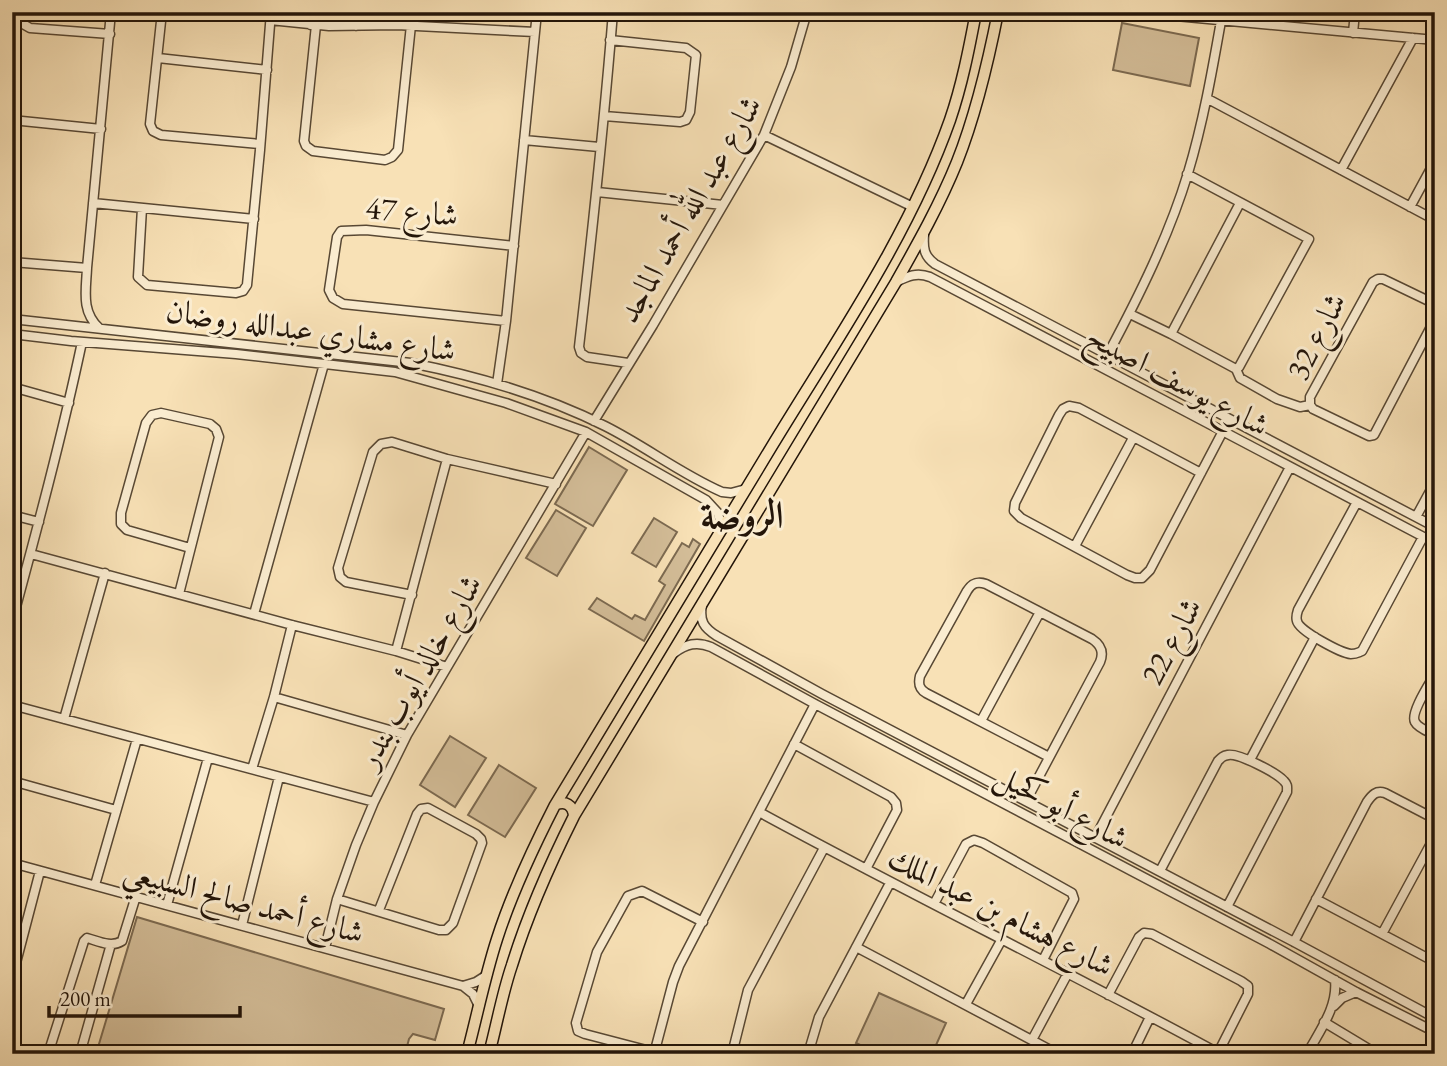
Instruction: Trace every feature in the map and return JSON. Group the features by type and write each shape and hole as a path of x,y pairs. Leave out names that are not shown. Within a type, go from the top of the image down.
{"main road":[{"path":"467,1054 497,939 534,847 555,805 867,289 913,207 949,121 969,51 976,12"},
{"path":"493,1050 511,967 527,918 574,816 896,282 942,196 979,96 998,12"},
{"path":"949,121 950,129 955,134 962,135 968,131"},
{"path":"924,183 936,183 942,196"},
{"path":"587,754 585,758 589,767 593,770 603,768"},
{"path":"555,805 566,803 571,806 574,816"}],"street":[{"path":"15,12 16,20 30,28 110,34"},
{"path":"99,328 90,319 86,306 87,268 111,12"},
{"path":"162,12 150,124 153,131 161,135 260,144"},
{"path":"313,12 304,141 313,151 385,160 398,150 411,25"},
{"path":"356,26 357,12"},
{"path":"497,384 506,321 537,12"},
{"path":"613,12 597,192 579,347 587,357 628,363"},
{"name":"شارع عبد الله أحمد الماجد","path":"594,421 764,135 789,75 807,12"},
{"path":"1133,12 1435,40"},
{"path":"1353,33 1355,12"},
{"path":"142,208 138,277 147,285 236,293 243,291 247,285 254,219 270,16 314,25 411,25 535,32"},
{"path":"1108,354 1169,224 1187,174 1208,99 1221,21"},
{"path":"1342,170 1413,38"},
{"path":"604,116 680,122 686,120 690,112 696,55 686,48 610,40"},
{"path":"158,58 267,70"},
{"path":"1208,99 1435,220"},
{"path":"12,120 101,129"},
{"path":"764,135 913,207"},
{"path":"524,140 599,147"},
{"path":"1410,207 1435,161"},
{"path":"1187,174 1309,239 1236,369"},
{"path":"597,192 723,205"},
{"path":"93,203 254,219"},
{"path":"1171,334 1240,203"},
{"name":"شارع 47","path":"506,321 343,304 333,298 329,290 337,236 341,231 366,230 514,246"},
{"name":"شارع يوسف اصبيح","path":"924,232 923,248 929,260 1435,527"},
{"path":"12,262 87,268"},
{"name":"شارع يوسف اصبيح","path":"896,282 909,275 922,274 1435,543"},
{"name":"شارع 32","path":"1435,304 1383,279 1373,282 1310,397 1310,405 1313,409 1372,436 1435,319"},
{"path":"975,300 981,296 979,288"},
{"path":"991,309 989,302 997,297"},
{"path":"73,325 86,306"},
{"path":"1129,314 1236,369 1240,378 1264,392 1300,407 1310,405"},
{"name":"شارع مشاري عبدالله روضان","path":"12,319 411,363 449,371 497,384 606,426 722,492 731,493 746,489"},
{"path":"28,336 22,326 31,321"},
{"name":"شارع مشاري عبدالله روضان","path":"12,334 395,372 506,403 586,432 706,500 720,519 722,530"},
{"path":"170,349 179,348 183,342 175,336"},
{"path":"199,351 197,345 201,339"},
{"path":"12,622 16,593 31,554 82,342"},
{"path":"254,614 324,364"},
{"path":"426,381 432,377 430,367"},
{"path":"445,386 440,376 449,371"},
{"path":"12,387 69,404"},
{"path":"1201,473 1074,406 1065,407 1015,503 1014,511 1021,518 1131,577 1145,576 1150,570 1201,473 1223,431"},
{"path":"179,594 219,437 210,424 161,413 152,415 146,423 121,513 121,524 127,530 190,548"},
{"name":"شارع خالد أيوب بندر","path":"325,948 337,899 356,845 407,735 586,432"},
{"path":"1074,546 1133,438"},
{"path":"412,595 346,582 340,578 338,568 373,452 381,444 392,442 447,459 556,484"},
{"path":"655,471 662,467 660,458"},
{"path":"396,651 447,459"},
{"name":"شارع 22","path":"1095,838 1290,467"},
{"path":"1324,484 1330,482 1330,472"},
{"path":"1339,492 1339,486 1346,481"},
{"path":"1416,517 1435,482"},
{"path":"1357,502 1297,613 1300,627 1315,637 1347,653 1362,651 1423,537"},
{"path":"12,515 39,522"},
{"path":"31,554 447,667"},
{"path":"64,719 105,573"},
{"path":"1026,801 1100,662 1102,653 1095,641 986,584 973,584 920,677 919,684 923,691 1049,757"},
{"name":"شارع أبو كحيل","path":"704,600 702,622 722,639 1435,1018"},
{"path":"981,721 1040,612"},
{"path":"253,769 292,625"},
{"path":"1250,760 1315,637"},
{"path":"716,650 717,643 722,639"},
{"name":"شارع أبو كحيل","path":"667,661 678,650 690,644 703,644 716,650 1435,1032"},
{"path":"1435,674 1416,708 1414,718 1417,725 1435,735"},
{"path":"274,697 407,735"},
{"path":"703,922 642,891 628,895 597,952 576,1023 578,1031 654,1053 679,966 703,922 815,704"},
{"path":"12,705 374,802"},
{"path":"95,885 137,739"},
{"path":"794,744 891,797 896,803 897,810 866,869"},
{"path":"1160,871 1218,761 1231,754 1250,760 1282,779 1287,785 1287,792 1227,907"},
{"path":"167,905 208,758"},
{"path":"942,770 948,766 947,760"},
{"path":"956,778 957,770 962,768"},
{"path":"242,925 279,777"},
{"path":"12,781 116,810"},
{"path":"1294,942 1374,793 1385,793 1435,819"},
{"path":"337,899 446,930 453,923 482,843 481,839 428,808 421,809 379,910"},
{"name":"شارع هشام بن عبد الملك","path":"759,812 1219,1053"},
{"path":"1382,934 1435,836"},
{"path":"933,904 966,844 974,841 983,843 1072,893 1074,899 1043,960"},
{"path":"732,1054 748,990 824,848"},
{"path":"1121,865 1129,860 1127,854"},
{"path":"1135,872 1136,865 1141,862"},
{"name":"شارع أحمد صالح السبيعي","path":"12,863 463,986"},
{"path":"12,978 16,947 40,871"},
{"path":"808,1054 819,1017 890,883"},
{"path":"48,1054 84,941 87,938 111,944 118,943 124,937 136,897"},
{"path":"1316,899 1435,962"},
{"path":"1256,936 1263,932 1261,925"},
{"path":"1270,944 1267,937 1274,931"},
{"path":"1108,995 1139,937 1144,933 1152,934 1248,986 1248,994 1219,1053"},
{"path":"965,1004 1002,939"},
{"path":"80,1054 111,944"},
{"path":"856,947 1058,1054"},
{"path":"1032,1040 1068,973"},
{"path":"463,986 487,975"},
{"path":"1332,1008 1335,980"},
{"path":"463,986 473,994 479,1006"},
{"path":"1307,1054 1332,1008 1342,998 1356,992"},
{"path":"1132,1054 1150,1017"},
{"path":"1324,1022 1377,1054"}],"shaded area":[{"path":"1122,23 1199,38 1190,86 1113,70"},
{"path":"589,447 627,470 593,526 555,504"},
{"path":"556,510 586,528 557,576 526,558"},
{"path":"654,518 677,532 656,567 632,553"},
{"path":"693,539 700,544 644,641 589,609 597,598 632,619 635,615 645,620 665,585 659,581 682,543 689,547"},
{"path":"450,736 486,758 455,807 420,785"},
{"path":"499,765 536,788 505,837 468,815"},
{"path":"137,917 444,1009 435,1040 413,1034 405,1054 96,1054"},
{"path":"879,993 946,1023 932,1054 879,1054 856,1043"}],"district":[{"name":"الروضة","path":"742,515"}]}
